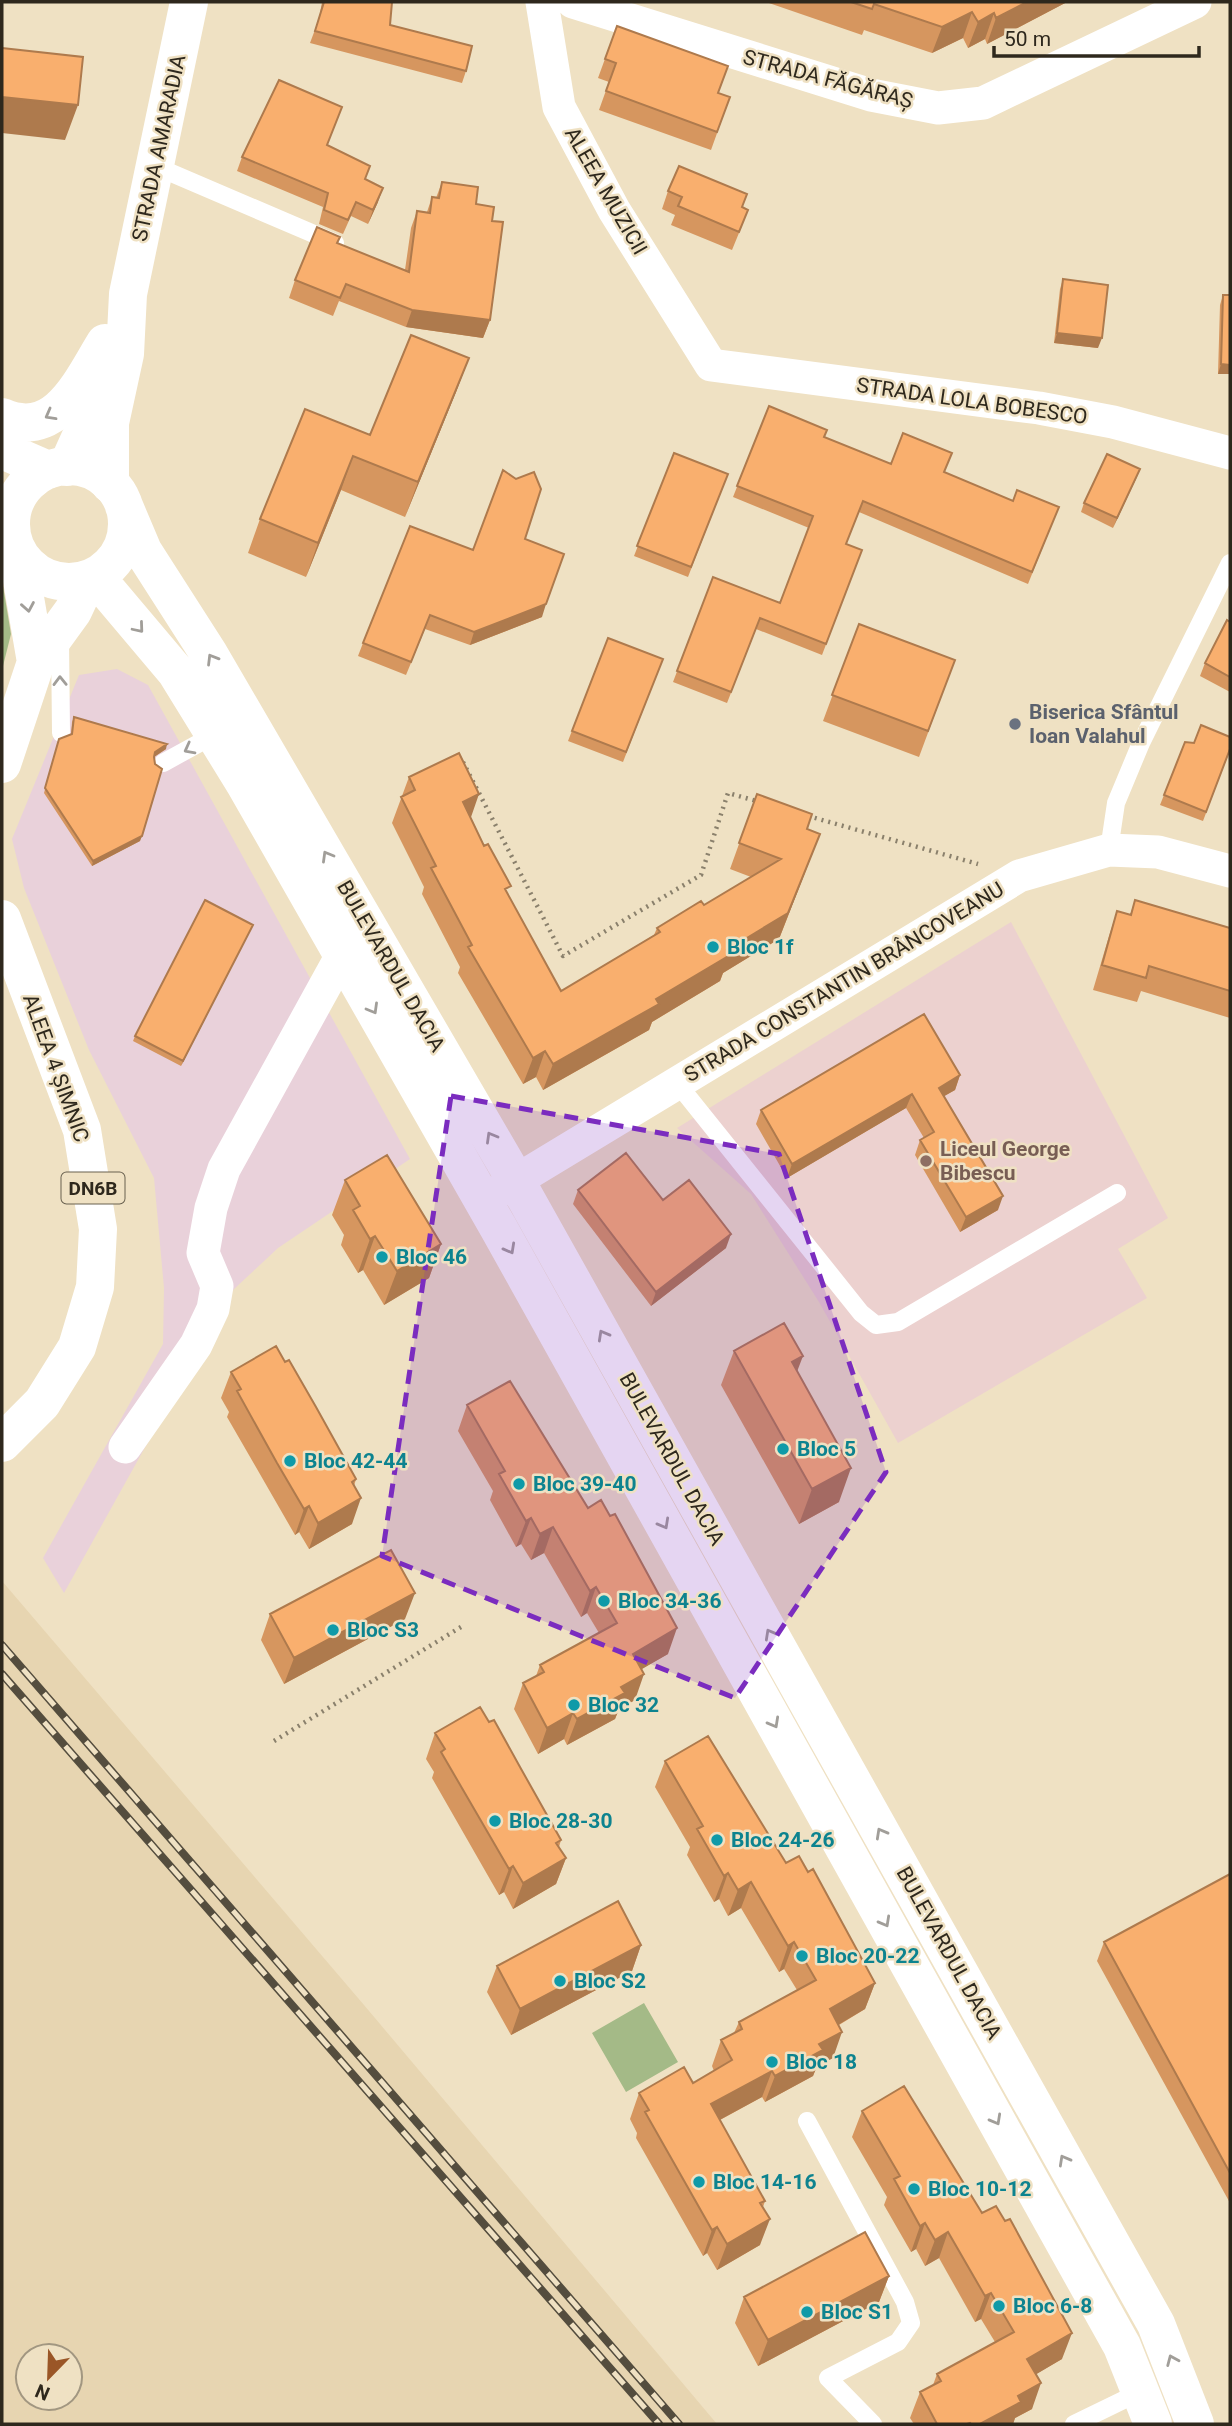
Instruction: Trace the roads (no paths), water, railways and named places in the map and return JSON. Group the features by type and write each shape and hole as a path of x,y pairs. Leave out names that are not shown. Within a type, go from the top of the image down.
{"main road":[{"name":"STRADA AMARADIA","path":"117,495 110,423 125,354 128,294 189,2"},
{"name":"STRADA AMARADIA","path":"57,468 90,416 105,343 128,294"},
{"path":"2,417 11,421 42,421 65,407 105,343"},
{"path":"2,450 57,468 82,468 117,495 125,539 118,554 92,577 36,662 3,753"},
{"path":"36,662 10,529 12,509 20,492 32,479 57,468"},
{"name":"BULEVARDUL DACIA","path":"117,495 144,551 209,654 516,1181 1156,2324 1180,2379 1195,2424"},
{"path":"10,529 34,570 55,580 72,582 92,577"},
{"name":"BULEVARDUL DACIA","path":"92,577 176,672 342,955 483,1200 1122,2346 1147,2408"},
{"name":"ALEEA 4 ȘIMNIC","path":"2,919 82,1130 98,1229 95,1287 77,1347 42,1403 2,1443"}],"street":[{"name":"ALEEA MUZICII","path":"542,2 559,107 614,210 711,365"},
{"name":"STRADA FĂGĂRAȘ","path":"573,2 858,91 938,108 983,103 1183,4"},
{"name":"STRADA LOLA BOBESCO","path":"711,365 1039,408 1113,422 1230,453"},
{"name":"STRADA CONSTANTIN BRÂNCOVEANU","path":"483,1200 1020,876 1109,850 1158,852 1230,871"},
{"path":"125,1447 197,1345 213,1309 217,1286 203,1253 211,1208 224,1169 342,955"}],"lane":[{"path":"155,166 350,250"},
{"path":"1109,850 1116,803 1141,743 1230,564"},
{"path":"60,629 61,733"},
{"path":"163,763 215,735"},
{"path":"677,1083 861,1312 876,1325 898,1322 1117,1193"},
{"path":"807,2121 905,2302 911,2323 898,2342 828,2378 873,2424"},
{"path":"1074,2424 1147,2408"}],"railway":[{"path":"2,1645 679,2424"},
{"path":"2,1674 659,2424"}],"place":[{"name":"Biserica Sfântul Ioan Valahul","path":"1015,724"},
{"name":"Bloc 1f","path":"713,947"},
{"name":"Liceul George Bibescu","path":"926,1161"},
{"name":"Bloc 46","path":"382,1257"},
{"name":"Bloc 5","path":"783,1449"},
{"name":"Bloc 42-44","path":"290,1461"},
{"name":"Bloc 39-40","path":"519,1484"},
{"name":"Bloc 34-36","path":"604,1601"},
{"name":"Bloc S3","path":"333,1630"},
{"name":"Bloc 32","path":"574,1705"},
{"name":"Bloc 28-30","path":"495,1821"},
{"name":"Bloc 24-26","path":"717,1840"},
{"name":"Bloc 20-22","path":"802,1956"},
{"name":"Bloc S2","path":"560,1981"},
{"name":"Bloc 18","path":"772,2062"},
{"name":"Bloc 14-16","path":"699,2182"},
{"name":"Bloc 10-12","path":"914,2189"},
{"name":"Bloc 6-8","path":"999,2306"},
{"name":"Bloc S1","path":"807,2312"}]}
